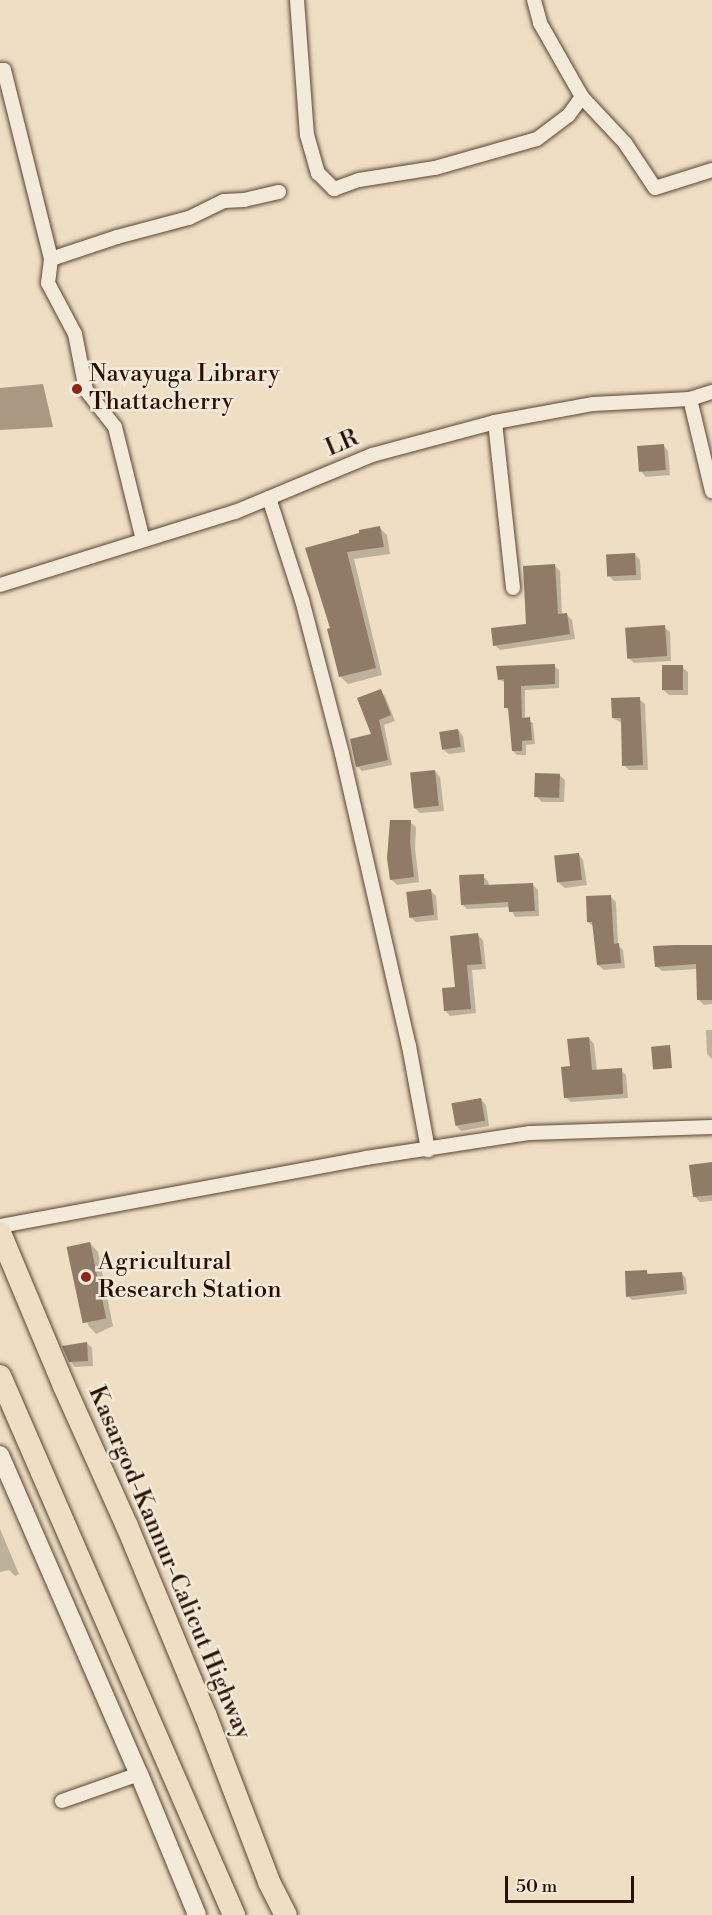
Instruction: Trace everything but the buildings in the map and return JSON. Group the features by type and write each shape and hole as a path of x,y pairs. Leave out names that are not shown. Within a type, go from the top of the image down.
{"highway":[{"name":"Kasargod-Kannur-Calicut Highway","path":"0,1233 206,1714 269,1882 286,1915"},
{"path":"0,1376 234,1915"}],"street":[{"path":"297,0 307,135 318,173 334,189 359,180 435,168 537,139 568,116 582,97"},
{"path":"534,0 540,23 582,97 625,143 655,188 712,170"},
{"path":"0,70 4,70 51,259 48,283 75,334 86,390 115,427 143,540"},
{"path":"51,259 117,237 189,218 224,201 244,200 279,192"},
{"name":"LR","path":"0,585 235,512 372,455 495,422 593,404 690,399 712,392"},
{"path":"690,399 712,491"},
{"path":"495,422 513,588"},
{"path":"269,498 302,600 342,754 410,1046 428,1150"},
{"path":"0,1226 321,1166 530,1133 712,1126"},
{"path":"0,1455 139,1774 197,1915"},
{"path":"62,1801 139,1774"}],"shaded area":[{"path":"43,384 53,427 0,430 0,388"}],"place":[{"name":"Navayuga Library Thattacherry","path":"77,389"},
{"name":"Agricultural Research Station","path":"86,1277"}]}
